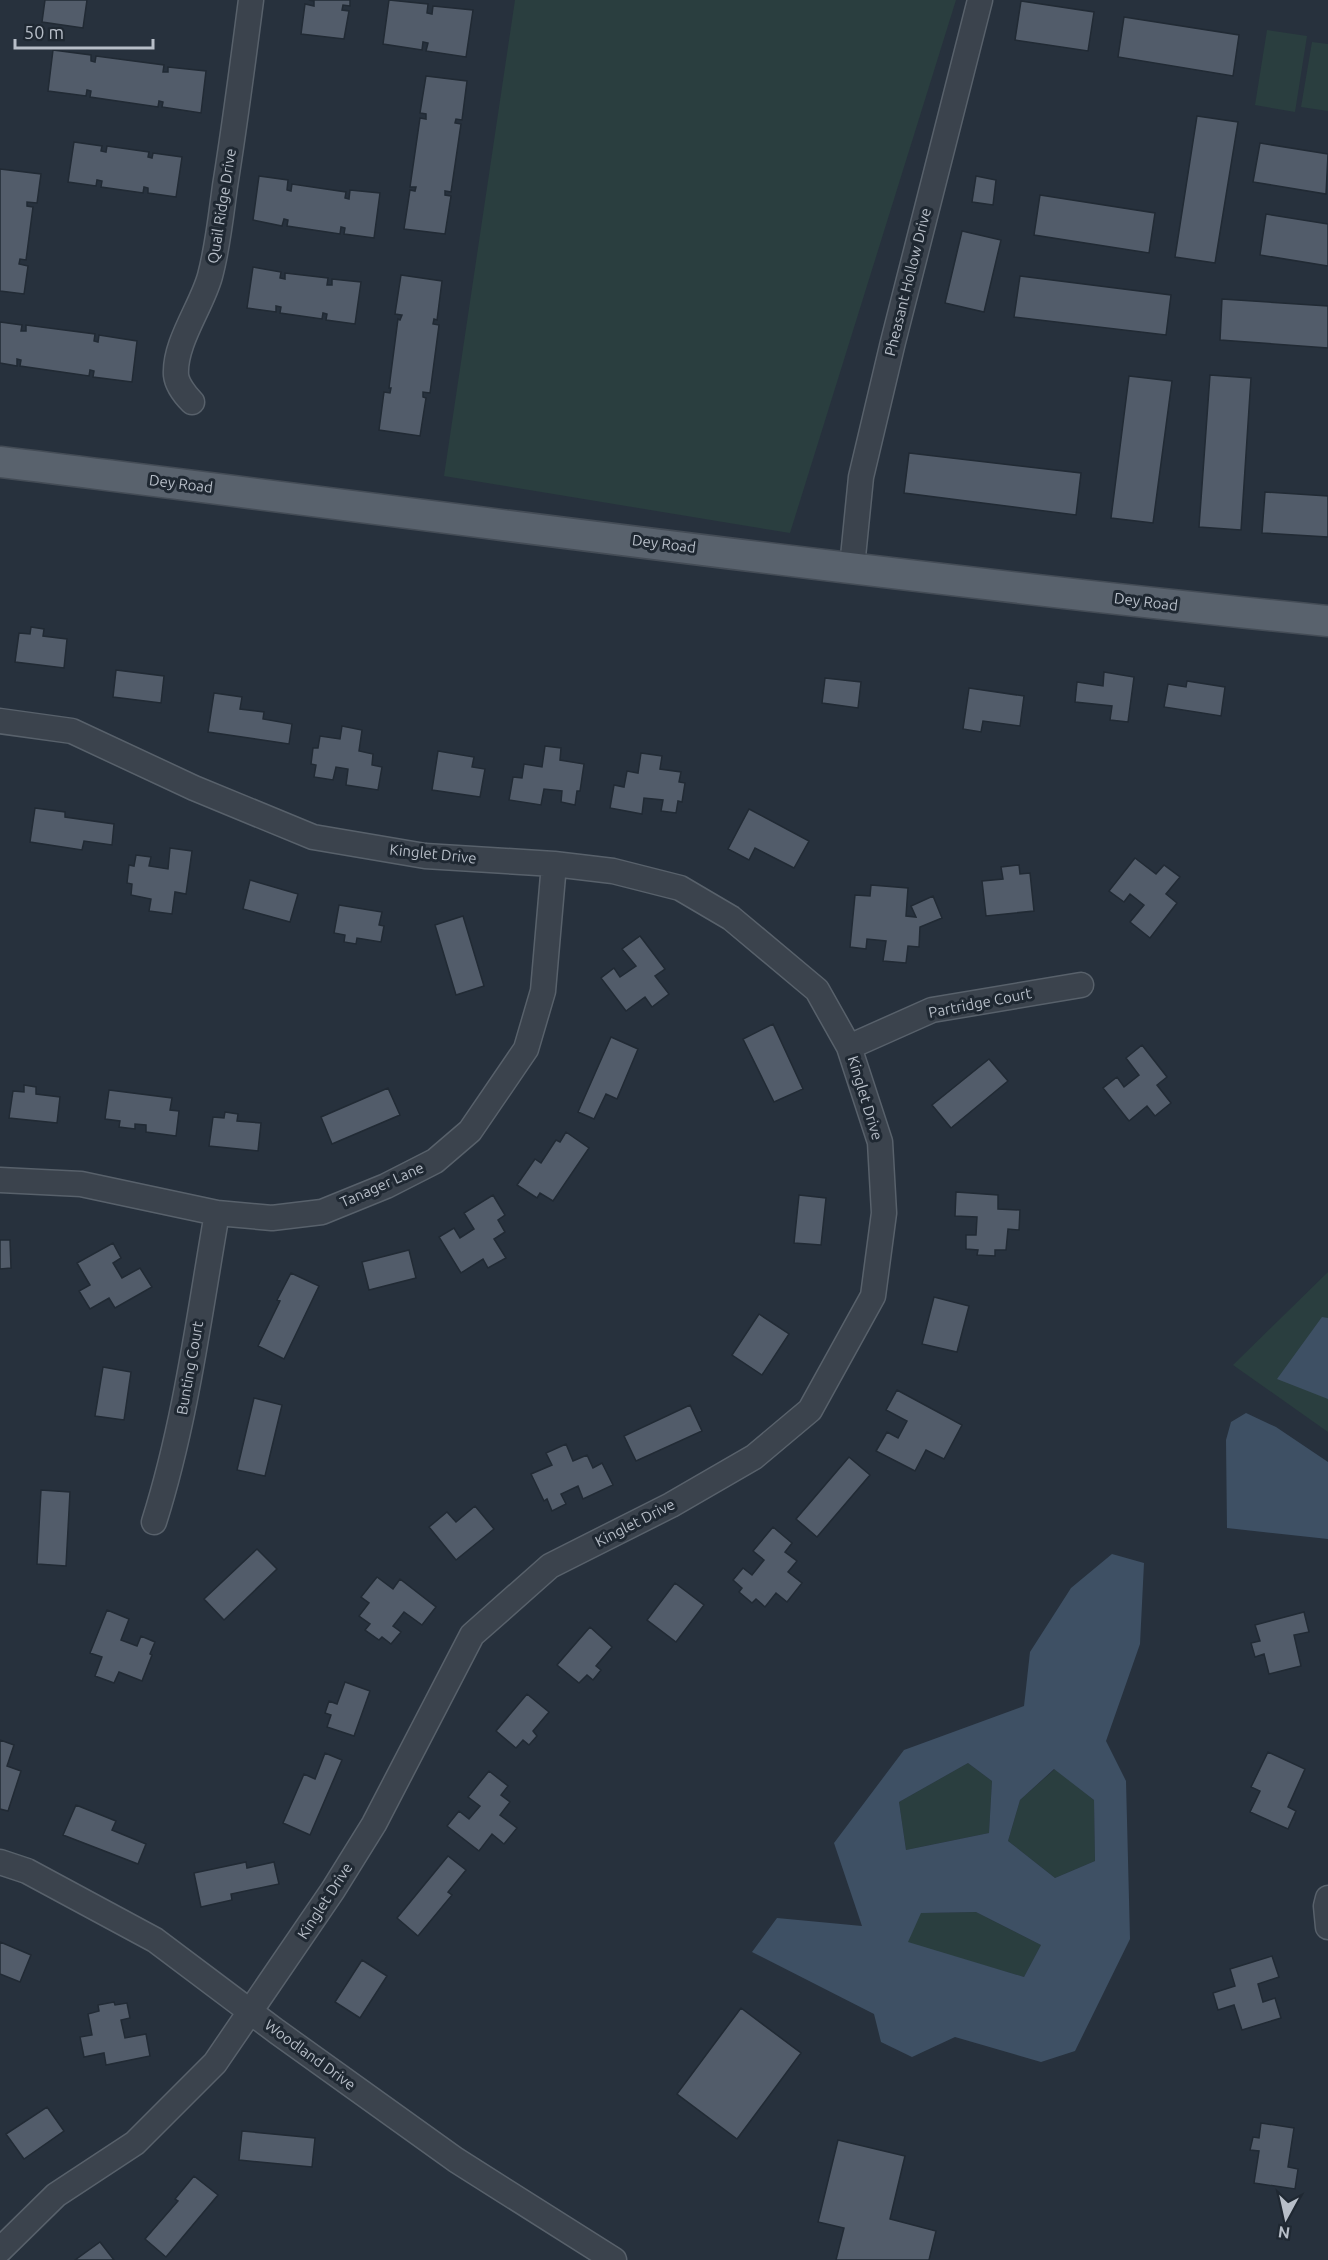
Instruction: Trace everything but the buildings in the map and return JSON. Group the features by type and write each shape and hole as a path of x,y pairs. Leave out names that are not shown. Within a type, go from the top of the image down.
{"main road":[{"name":"Dey Road","path":"0,462 852,567 1215,610 1328,621"}],"street":[{"name":"Quail Ridge Drive","path":"192,402 185,395 176,376 178,361 184,339 199,308 210,276 234,128 251,0"},
{"name":"Pheasant Hollow Drive","path":"852,567 861,477 980,0"},
{"name":"Kinglet Drive","path":"0,721 72,731 194,788 313,837 425,856 554,864 613,871 680,888 731,918 817,990 849,1047 880,1142 884,1213 873,1296 810,1410 754,1457 671,1505 550,1566 472,1635 374,1824 333,1890 215,2063 135,2143 56,2195 0,2250"},
{"name":"Tanager Lane","path":"0,1180 81,1184 217,1213 272,1218 322,1212 386,1186 435,1161 470,1131 526,1049 543,991 554,864"},
{"name":"Partridge Court","path":"849,1047 932,1010 1082,985"},
{"name":"Bunting Court","path":"154,1522 168,1479 189,1386 217,1213"},
{"name":"Woodland Drive","path":"0,1862 27,1870 154,1940 456,2160 614,2260"},
{"path":"1328,1898 1326,1906 1328,1927"}],"green space":[{"path":"515,0 956,0 790,533 444,476"},
{"path":"1267,30 1307,36 1295,112 1255,105"},
{"path":"1312,42 1328,44 1328,111 1301,107"},
{"path":"1328,1272 1328,1432 1233,1365"},
{"path":"968,1763 992,1781 989,1833 906,1850 899,1802"},
{"path":"1055,1769 1094,1800 1095,1861 1055,1878 1008,1841 1020,1800"},
{"path":"976,1912 1041,1945 1024,1977 907,1943 920,1913"}],"water":[{"path":"1322,1317 1328,1318 1328,1399 1277,1379"},
{"path":"1246,1413 1276,1427 1328,1462 1328,1539 1227,1528 1226,1440 1231,1422"},
{"path":"1112,1554 1144,1563 1140,1644 1106,1741 1126,1781 1130,1939 1075,2051 1041,2062 955,2037 912,2057 881,2042 874,2014 752,1952 777,1918 862,1926 834,1843 904,1750 1024,1706 1030,1652 1071,1588","holes":["968,1763 992,1781 989,1833 906,1850 899,1802","1054,1769 1094,1800 1095,1861 1055,1878 1008,1841 1020,1800","976,1912 1041,1945 1024,1977 908,1942 921,1913"]}]}
